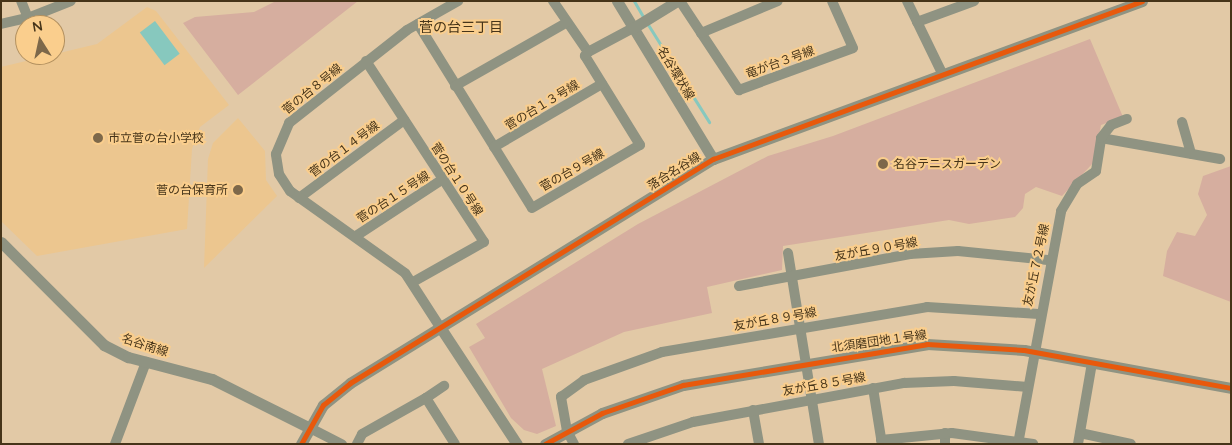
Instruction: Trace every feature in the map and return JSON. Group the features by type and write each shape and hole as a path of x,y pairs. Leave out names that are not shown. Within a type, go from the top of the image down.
{"street":[{"path":"20,1 27,15"},
{"path":"35,15 70,1"},
{"name":"菅の台８号線","path":"440,327 413,282 356,236 298,198 279,174 280,137 290,123 366,61 418,24 458,1"},
{"path":"553,1 566,23 588,52 678,1"},
{"name":"名谷環状線","path":"617,1 713,159"},
{"name":"竜が台３号線","path":"678,1 739,90 853,48 832,1"},
{"path":"701,33 778,1"},
{"path":"907,1 943,75"},
{"path":"917,22 974,1"},
{"name":"落合名谷線","path":"301,444 336,392 713,159 1142,1"},
{"path":"1,24 15,21"},
{"path":"455,86 566,23"},
{"name":"菅の台９号線","path":"418,24 532,208 640,146 585,56 588,52"},
{"name":"菅の台１０号線","path":"366,61 484,242 413,282"},
{"name":"菅の台１３号線","path":"494,148 602,84"},
{"name":"菅の台１４号線","path":"298,198 404,120"},
{"path":"1127,120 1111,125 1101,138 1220,159"},
{"path":"1182,122 1191,154"},
{"name":"友が丘７２号線","path":"1018,442 1048,260 1066,196 1096,171 1101,138"},
{"name":"菅の台１５号線","path":"356,236 443,179"},
{"name":"名谷南線","path":"1,242 97,340 146,362 212,379 310,428"},
{"name":"友が丘９０号線","path":"739,286 920,254 958,252 1048,260"},
{"path":"788,253 808,362 819,444"},
{"name":"友が丘８９号線","path":"567,431 561,397 584,380 662,352 928,307 1039,314"},
{"path":"440,327 517,444"},
{"name":"北須磨団地１号線","path":"545,444 567,431 671,388 808,362 927,344 968,343 1034,352 1231,388"},
{"path":"115,444 146,362"},
{"path":"1078,444 1092,363"},
{"name":"友が丘８５号線","path":"628,444 693,422 873,388 954,381 1028,387"},
{"path":"357,444 362,434 444,386"},
{"path":"873,388 881,442 945,439 1033,444"},
{"path":"426,398 455,444"},
{"path":"753,410 759,444"},
{"path":"310,428 342,444"},
{"path":"567,431 574,444"},
{"path":"1080,433 1131,444"}],"shaded area":[{"path":"276,1 358,1 238,95 183,23 195,17 254,12"},
{"name":"市立菅の台小学校","path":"147,7 156,11 229,105 200,127 192,149 187,229 37,256 1,221 1,67 15,64 65,65 65,52 97,44"},
{"path":"1090,39 1123,117 1101,125 1094,162 1062,196 1036,187 1025,194 1023,208 1015,217 969,224 949,220 783,246 782,270 707,287 712,313 624,332 542,369 556,426 537,434 524,430 511,418 469,347 485,338 476,324 638,224 768,156 833,136"},
{"name":"菅の台保育所","path":"238,118 265,151 266,180 277,196 204,268 208,159 213,143"},
{"path":"1231,166 1231,302 1163,276 1167,251 1177,232 1195,236 1207,215 1198,194 1203,176"}],"water":[{"path":"155,21 180,54 165,65 140,32"}],"waterway":[{"path":"634,1 644,18"},
{"path":"647,23 709,122"}],"cycle path":[{"path":"301,444 323,405 350,383 713,159 1142,1"},
{"path":"545,444 602,413 683,385 927,344 1024,350 1231,388"}],"place":[{"name":"市立菅の台小学校","path":"98,138"},
{"name":"名谷テニスガーデン","path":"883,164"},
{"name":"菅の台保育所","path":"238,190"}],"district":[{"name":"菅の台三丁目","path":"461,27"}]}
